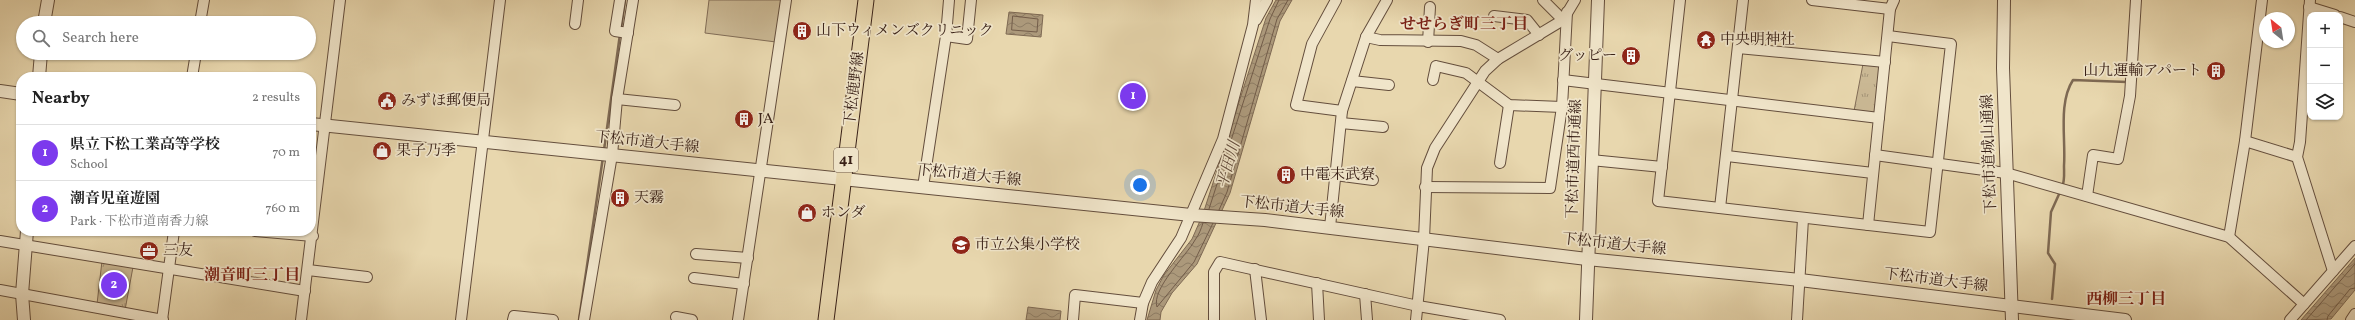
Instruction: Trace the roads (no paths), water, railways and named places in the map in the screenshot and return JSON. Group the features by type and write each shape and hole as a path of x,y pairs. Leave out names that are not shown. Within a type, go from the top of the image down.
{"main road":[{"name":"下松鹿野線","path":"826,320 866,0"}],"street":[{"path":"45,16 48,0"},
{"path":"201,16 204,0"},
{"path":"316,208 340,0"},
{"path":"461,320 500,0"},
{"path":"575,24 578,0"},
{"path":"620,0 615,31 628,33"},
{"path":"584,320 612,155 617,99 633,0"},
{"path":"738,320 786,0"},
{"path":"923,187 946,36 949,0"},
{"path":"946,36 967,39 971,0"},
{"path":"1140,320 1143,303 1152,282 1196,216 1223,139 1253,25 1256,0"},
{"path":"1253,25 1267,0"},
{"path":"1336,0 1312,44 1296,105 1342,111"},
{"path":"1330,227 1342,111 1366,37 1387,0"},
{"path":"1543,0 1563,20"},
{"path":"1416,320 1424,239 1427,168 1435,148 1477,81 1498,59 1563,20 1567,11 1575,0"},
{"name":"下松市道西市通線","path":"1586,320 1587,259 1598,0"},
{"path":"1680,0 1658,201 1930,232 1951,44 1888,36"},
{"path":"1720,208 1727,156 1742,0"},
{"path":"1812,0 1892,4 1884,62 1868,225"},
{"name":"下松市道城山通線","path":"2004,0 2003,68 2012,320"},
{"path":"2087,196 2093,155 2118,159 2130,96 2136,0"},
{"path":"2229,238 2245,141 2262,0"},
{"path":"2329,12 2310,3 2300,142 2297,157 2333,271"},
{"path":"1428,42 1430,7"},
{"path":"1425,187 1550,188 1562,107 1567,11"},
{"path":"1494,16 1527,20 1539,35"},
{"path":"2343,18 2355,22"},
{"path":"1366,37 1380,40 1428,42 1461,41 1476,45 1498,59"},
{"path":"1738,48 1884,62"},
{"path":"39,72 40,60"},
{"path":"193,72 195,60"},
{"path":"1433,80 1436,66 1466,72 1509,105 1562,107"},
{"path":"1563,80 1879,118"},
{"path":"1352,81 1389,84"},
{"path":"0,91 16,93"},
{"path":"617,99 675,105"},
{"path":"1500,163 1509,105"},
{"path":"1341,123 1383,127"},
{"name":"下松市道大手線","path":"316,125 1196,216 1330,227 1587,259 1800,280 2125,320"},
{"path":"2245,141 2297,157"},
{"path":"1875,155 2006,173 2229,238 2304,304"},
{"path":"1727,156 1873,172"},
{"path":"1591,160 1662,167"},
{"path":"1335,175 1373,180"},
{"path":"1797,320 1803,218"},
{"path":"24,320 22,294 27,236"},
{"path":"0,290 162,320 173,236"},
{"path":"301,320 313,236"},
{"path":"0,241 26,244 170,270 305,291"},
{"path":"2290,320 2355,246"},
{"path":"696,254 748,258"},
{"path":"1214,320 1214,272 1220,262 1470,317 1500,320"},
{"path":"1255,269 1261,320"},
{"path":"308,270 367,277"},
{"path":"694,278 744,284"},
{"path":"1318,283 1319,320"},
{"path":"1365,294 1367,320"},
{"path":"1073,320 1075,295 1143,303"},
{"path":"2351,320 2355,314"},
{"path":"513,320 514,316 553,320"},
{"path":"676,317 692,320"}],"water":[{"name":"平田川","path":"1276,0 1292,0 1280,21 1230,193 1197,264 1172,293 1161,312 1160,320 1147,320 1156,290 1164,275 1192,239 1203,214 1266,18"},
{"path":"1009,12 1043,15 1041,37 1006,34"},
{"path":"2355,258 2355,290 2331,319 2301,320"},
{"path":"1028,307 1061,311 1060,320 1026,320"}],"waterway":[{"path":"621,29 625,0"},
{"path":"604,150 620,34"},
{"path":"2062,187 2064,182 2064,110 2068,89 2073,80 2127,82"},
{"path":"579,320 603,157"},
{"path":"2052,299 2055,264 2048,253 2051,212 2060,192"}],"place":[{"name":"山下ウィメンズクリニック","path":"802,31"},
{"name":"中央明神社","path":"1706,40"},
{"name":"グッピー","path":"1631,56"},
{"name":"山九運輸アパート","path":"2216,71"},
{"name":"県立下松工業高等学校","path":"1133,96"},
{"name":"みずほ郵便局","path":"387,101"},
{"name":"JA","path":"744,119"},
{"name":"果子乃季","path":"382,151"},
{"name":"中電末武寮","path":"1286,175"},
{"name":"天霧","path":"620,198"},
{"name":"ホンダ","path":"807,213"},
{"name":"市立公集小学校","path":"961,245"},
{"name":"三友","path":"149,251"},
{"name":"潮音児童遊園","path":"114,285"}],"district":[{"name":"せせらぎ町三丁目","path":"1464,25"},
{"name":"潮音町三丁目","path":"252,276"},
{"name":"西柳三丁目","path":"2126,300"}]}
